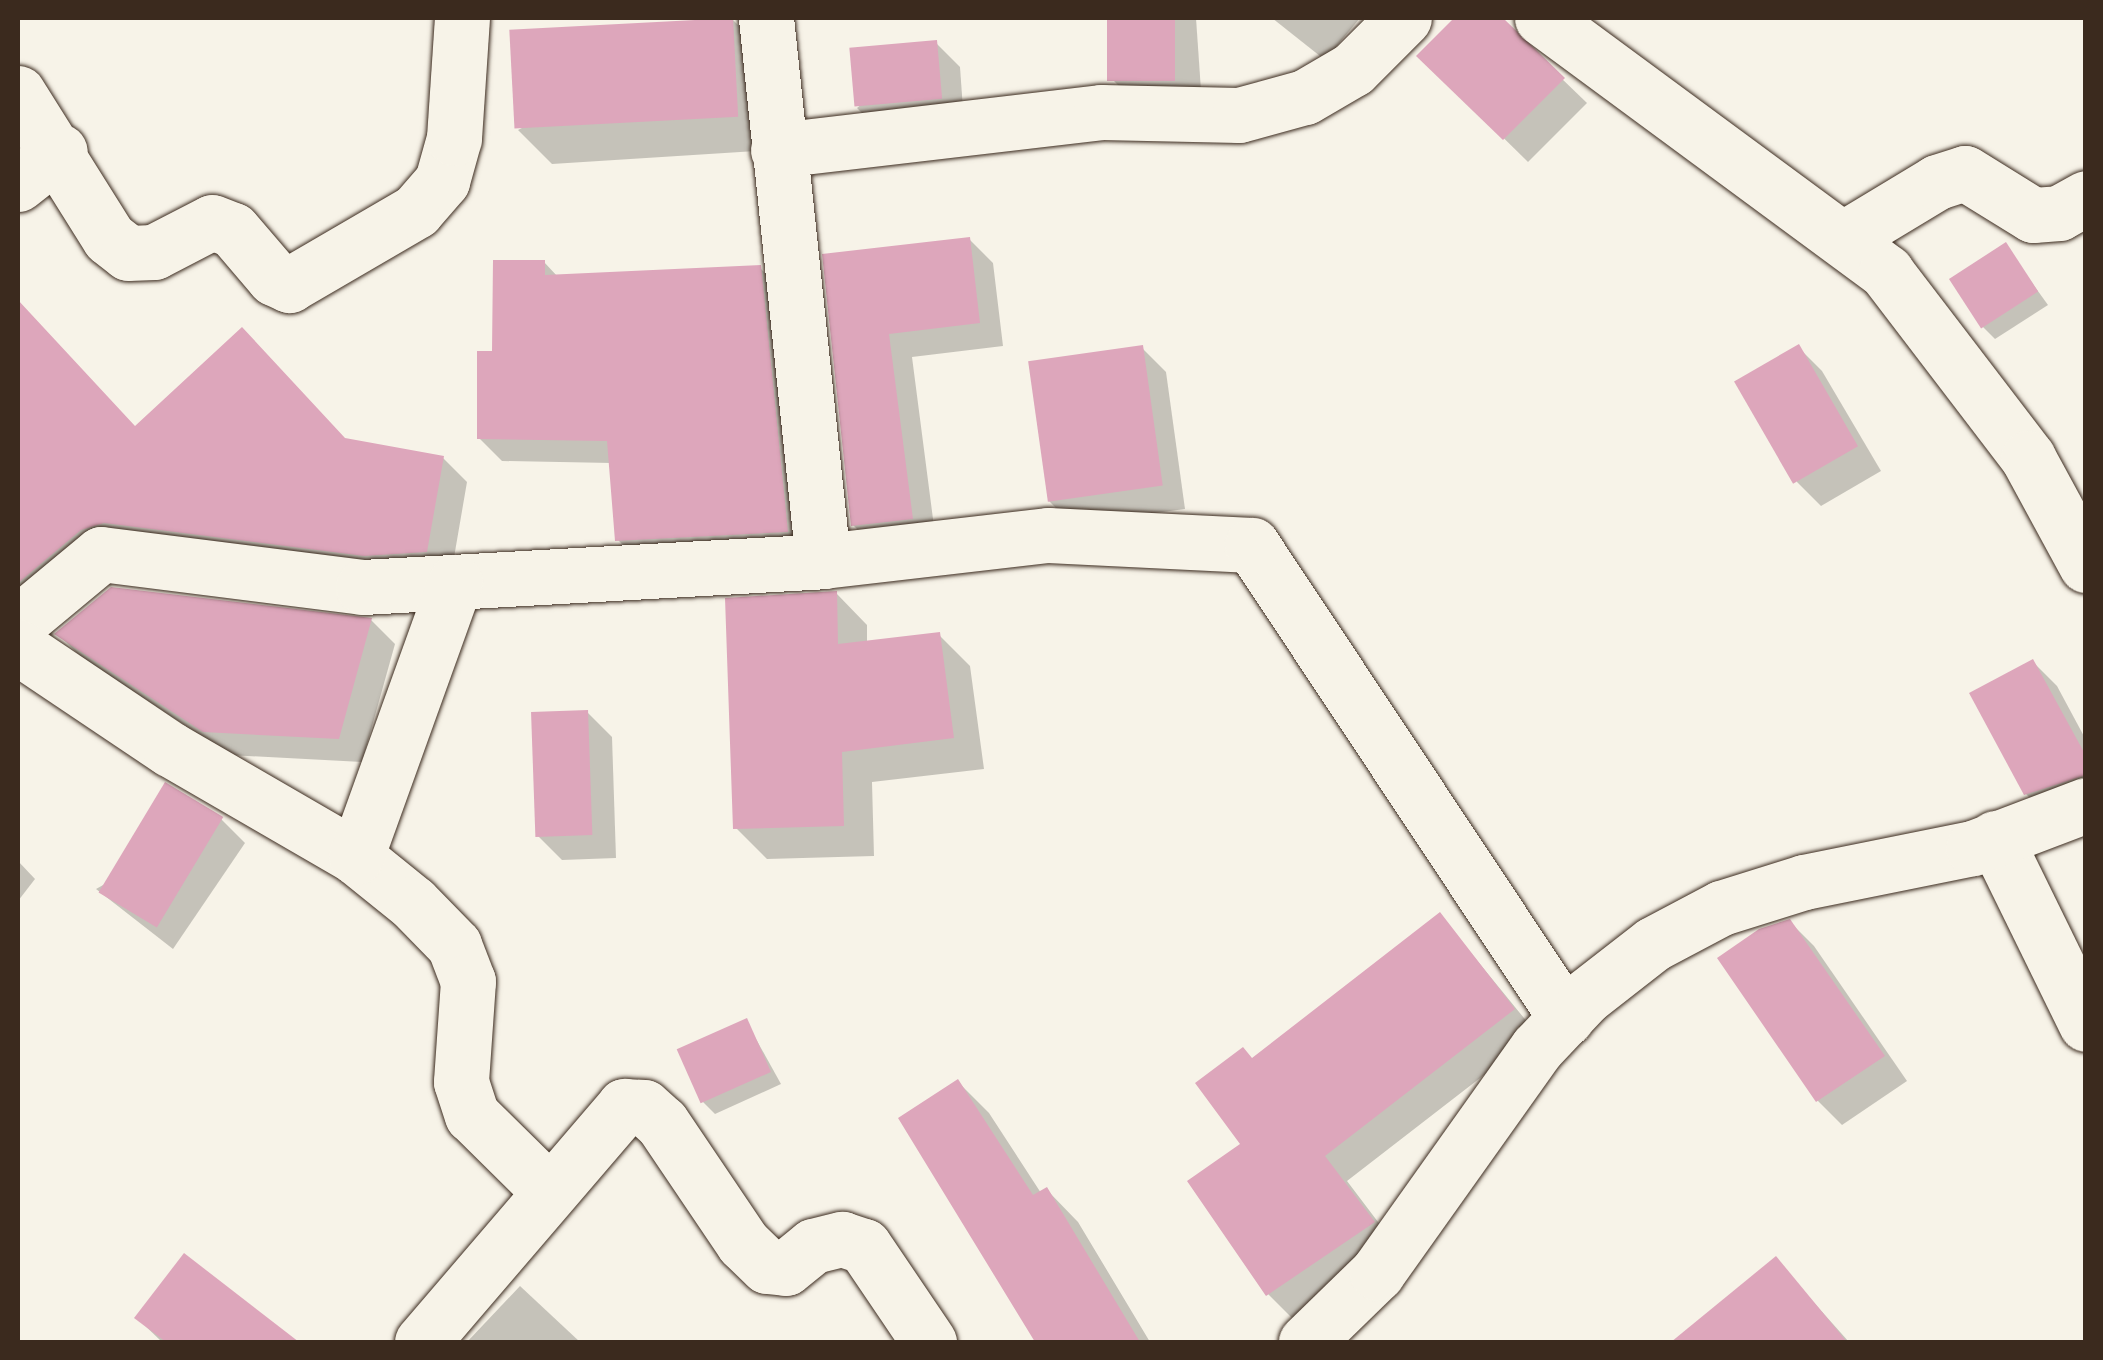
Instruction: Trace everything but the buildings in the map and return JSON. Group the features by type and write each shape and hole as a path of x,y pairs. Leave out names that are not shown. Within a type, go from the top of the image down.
{"street":[{"path":"18,92 60,151 109,238 128,253 154,252 212,222 233,230 274,278 290,284 416,211 442,181 454,138 462,18"},
{"path":"766,18 823,562"},
{"path":"778,150 1101,112 1239,115 1305,96 1353,69 1404,18"},
{"path":"1542,18 1846,238 1886,272 2028,458 2086,565"},
{"path":"18,184 60,151"},
{"path":"1846,238 1936,182 1965,173 2033,215 2058,213 2086,198"},
{"path":"18,623 101,554 363,587 823,562 1048,534 1252,545 1566,1018"},
{"path":"356,857 454,582"},
{"path":"18,647 170,749 356,857 454,945 468,981 461,1082 472,1114 550,1190"},
{"path":"1306,1342 1377,1273 1537,1048 1653,944 1721,908 1804,882 1902,864 1984,843 2086,805"},
{"path":"1984,843 2086,1024"},
{"path":"422,1342 624,1106 644,1107 743,1243 767,1266 786,1268 813,1246 842,1239 864,1246 929,1342"}]}
